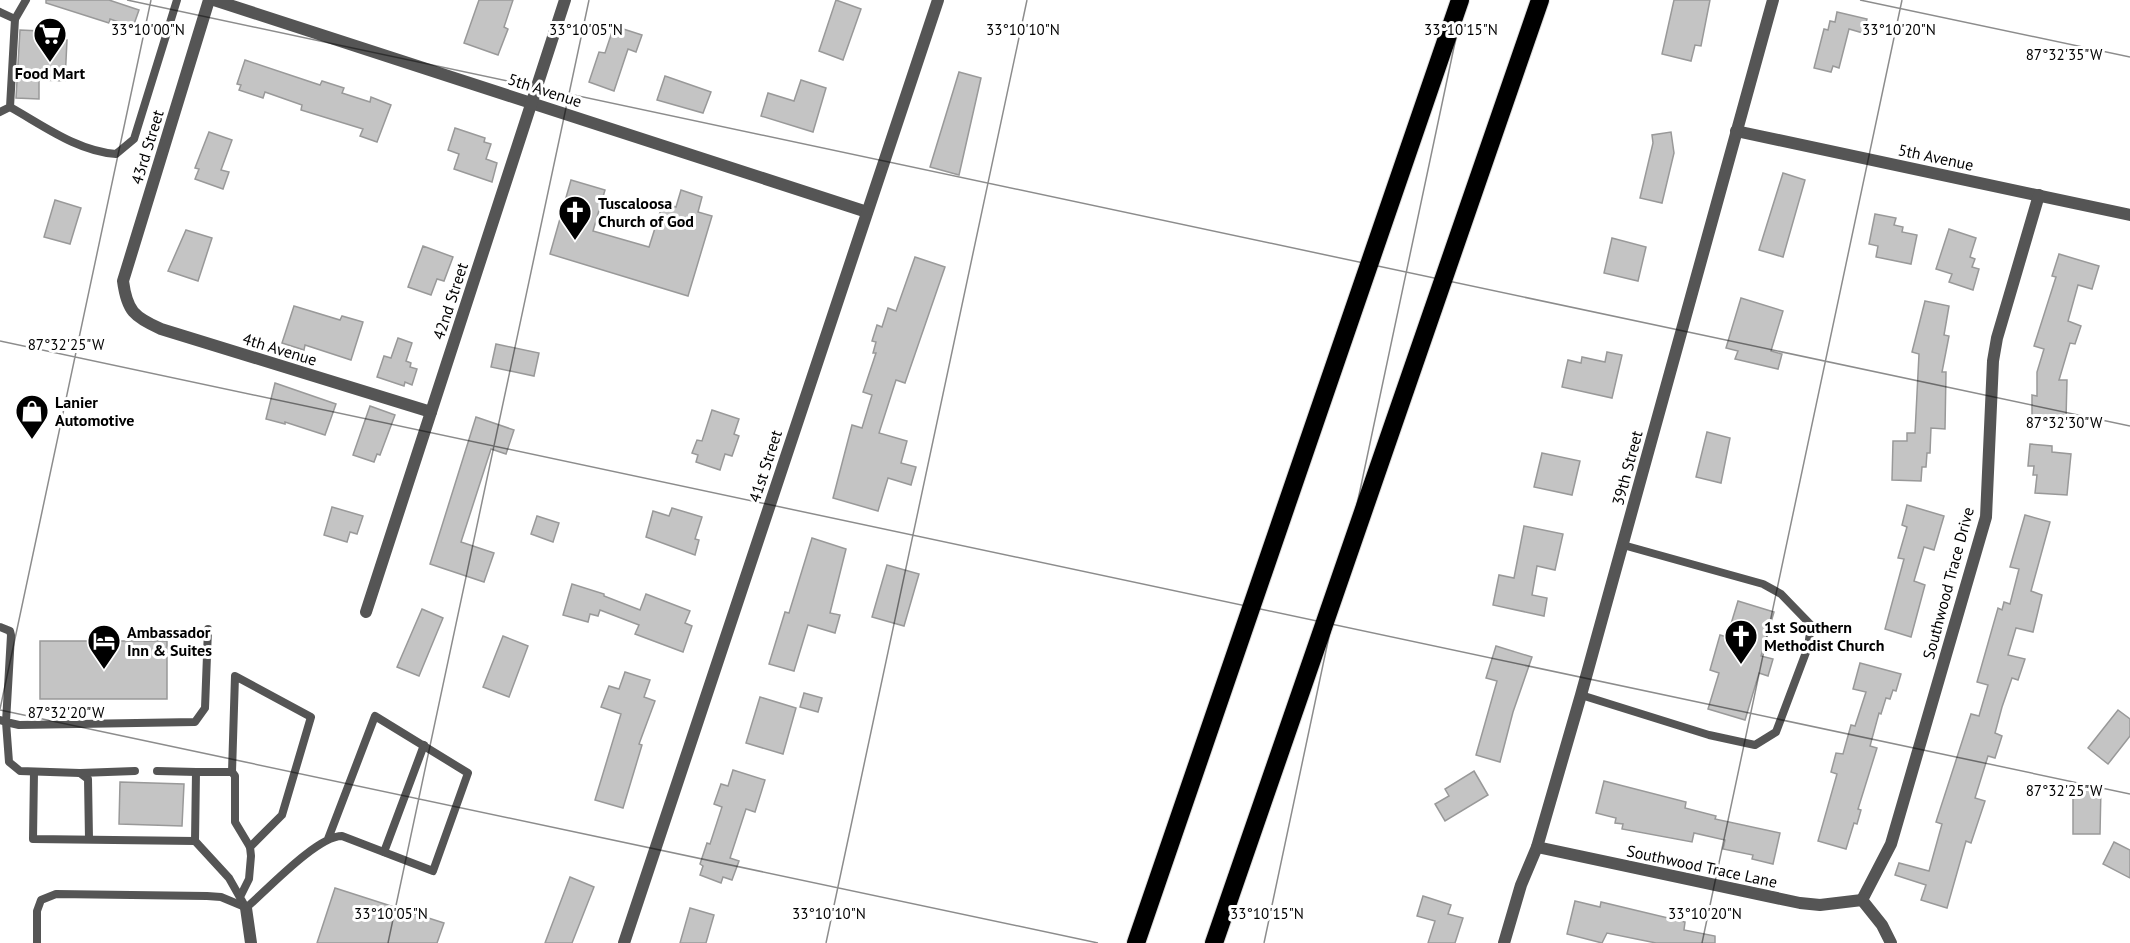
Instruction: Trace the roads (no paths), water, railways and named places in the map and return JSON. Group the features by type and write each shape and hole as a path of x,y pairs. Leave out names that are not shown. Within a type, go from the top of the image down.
{"highway":[{"path":"1136,943 1460,0"},
{"path":"1214,943 1540,0"}],"street":[{"name":"43rd Street","path":"126,305 123,281 209,0"},
{"name":"5th Avenue","path":"214,0 867,212"},
{"name":"42nd Street","path":"366,612 565,0"},
{"name":"41st Street","path":"624,943 938,0"},
{"name":"39th Street","path":"1504,943 1521,885 1537,847 1581,695 1773,0"},
{"name":"5th Avenue","path":"1736,131 2130,215"},
{"name":"Southwood Trace Drive","path":"1862,900 1891,844 1986,517 1993,361 1997,338 2039,195"},
{"name":"4th Avenue","path":"126,305 142,321 161,329 431,412"},
{"name":"Southwood Trace Lane","path":"1537,847 1800,903 1820,905 1862,900"},
{"path":"1862,900 1882,925 1891,943"},
{"path":"243,902 251,943"}],"lane":[{"path":"10,107 15,19 26,0"},
{"path":"10,107 95,153 116,154 134,139 177,0"},
{"path":"0,12 15,19"},
{"path":"0,112 10,107"},
{"path":"1581,695 1731,742 1755,745 1776,732 1808,647 1811,625 1781,594 1763,584 1623,545"},
{"path":"0,627 10,631 11,635 3,721 9,762 20,771 80,773 135,771"},
{"path":"3,721 19,725 195,722 205,708 208,629"},
{"path":"243,902 251,869 250,847 236,828 236,780 232,772 235,676 311,717 282,815 250,847"},
{"path":"37,943 37,911 41,900 56,894 207,896 243,902 328,839 342,836 433,871 468,773 375,716 328,839"},
{"path":"384,852 424,745"},
{"path":"157,771 232,772"},
{"path":"34,772 33,839 195,842"},
{"path":"196,772 195,842 229,878 243,902"},
{"path":"80,773 88,779 89,839"}],"place":[{"name":"Food Mart","path":"50,63"},
{"name":"Tuscaloosa Church of God","path":"575,241"},
{"name":"Lanier Automotive","path":"32,440"},
{"name":"1st Southern Methodist Church","path":"1741,665"},
{"name":"Ambassador Inn & Suites","path":"104,670"}]}
